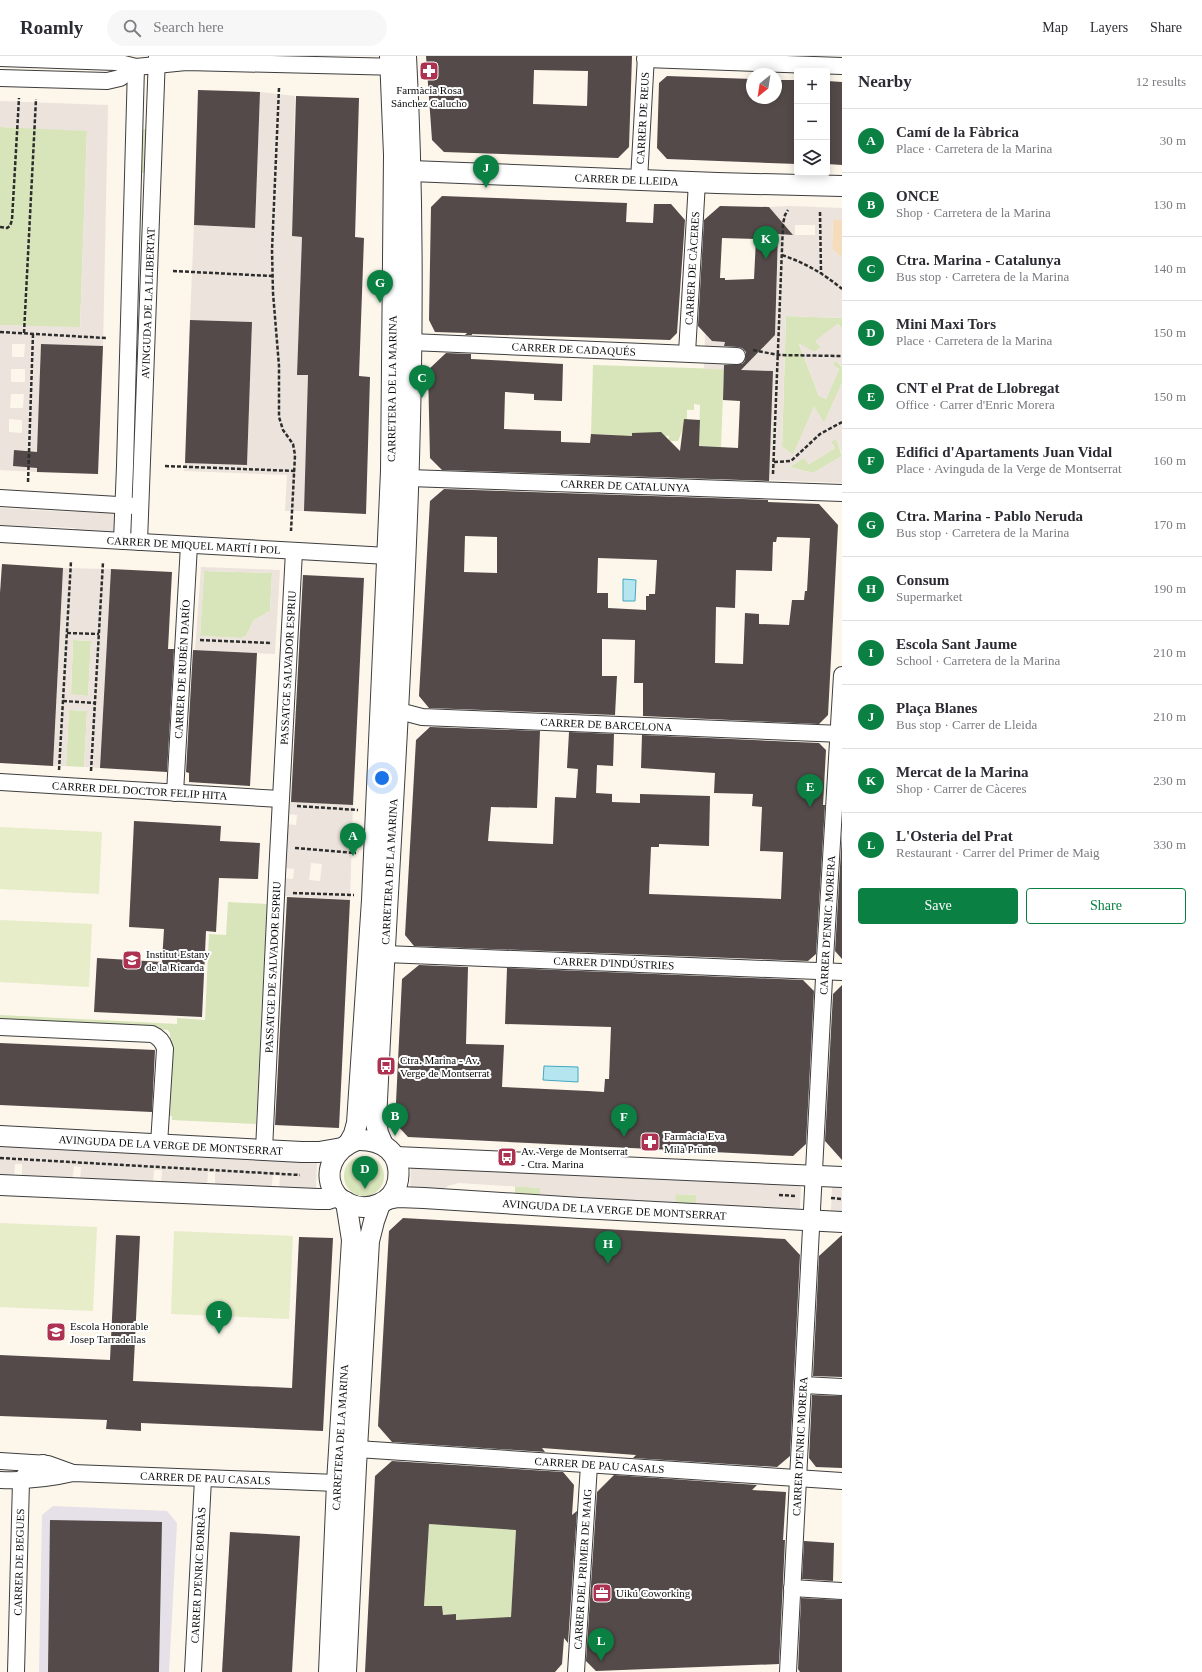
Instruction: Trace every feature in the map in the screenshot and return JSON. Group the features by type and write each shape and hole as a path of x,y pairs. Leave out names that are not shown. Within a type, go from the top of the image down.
{"street":[{"path":"0,58 116,62 136,67"},
{"path":"646,58 842,66"},
{"name":"CARRER DE REUS","path":"639,180 646,58"},
{"path":"0,78 107,81 120,78 136,67 156,60 186,62 261,60 398,61"},
{"name":"AVINGUDA DE LA LLIBERTAT","path":"139,542 156,60"},
{"name":"CARRETERA DE LA MARINA","path":"345,1145 354,1134 357,1123 372,900 390,499 394,304 394,155 398,61"},
{"name":"CARRETERA DE LA MARINA","path":"389,1151 378,1132 376,1122 399,711 412,397 411,171 398,61"},
{"name":"AVINGUDA DE LA LLIBERTAT","path":"122,541 136,67"},
{"path":"394,155 403,167 411,171"},
{"path":"394,181 400,176 411,171"},
{"name":"CARRER DE LLEIDA","path":"411,171 842,186"},
{"name":"CARRER DE CÀCERES","path":"687,353 697,182"},
{"name":"CARRER DE CADAQUÉS","path":"411,342 687,353 744,352"},
{"path":"390,499 398,484 409,478"},
{"name":"CARRER DE CATALUNYA","path":"409,478 842,493"},
{"path":"0,498 140,507"},
{"name":"CARRER DE MIQUEL MARTÍ I POL","path":"0,534 388,556"},
{"name":"CARRER DE RUBÉN DARÍO","path":"175,793 189,545"},
{"name":"PASSATGE SALVADOR ESPRIU","path":"280,792 294,551"},
{"name":"CARRER D'ENRIC MORERA","path":"788,1672 842,675"},
{"path":"382,692 392,707 399,711"},
{"name":"CARRER DE BARCELONA","path":"399,711 422,717 840,734"},
{"name":"CARRER DEL DOCTOR FELIP HITA","path":"0,782 175,793 280,792"},
{"name":"PASSATGE DE SALVADOR ESPRIU","path":"264,1150 280,792"},
{"name":"CARRER D'INDÚSTRIES","path":"385,954 842,972"},
{"path":"0,1027 152,1034 159,1037 165,1049 159,1144"},
{"name":"AVINGUDA DE LA VERGE DE MONTSERRAT","path":"0,1136 319,1152 345,1145"},
{"path":"389,1151 399,1174 394,1191 384,1201 363,1208 354,1206 342,1199 331,1180 330,1171 332,1162 345,1145 358,1140 366,1140 389,1151 842,1177"},
{"path":"0,1185 342,1199"},
{"name":"AVINGUDA DE LA VERGE DE MONTSERRAT","path":"384,1201 398,1197 424,1198 842,1222"},
{"name":"CARRETERA DE LA MARINA","path":"328,1672 337,1483 352,1240 342,1199"},
{"name":"CARRETERA DE LA MARINA","path":"346,1672 369,1241 374,1220 384,1201"},
{"path":"803,1384 842,1387"},
{"name":"CARRER DE PAU CASALS","path":"357,1449 589,1466 798,1478 842,1482"},
{"name":"CARRER DE PAU CASALS","path":"0,1461 43,1464 73,1473 337,1483"},
{"path":"21,1481 29,1471 43,1464"},
{"name":"CARRER DEL PRIMER DE MAIG","path":"576,1672 589,1466"},
{"name":"CARRER DE PAU CASALS","path":"0,1480 21,1481 55,1478 73,1473"},
{"name":"CARRER D'ENRIC BORRÀS","path":"193,1672 203,1479"},
{"name":"CARRER DE BEGUES","path":"16,1672 21,1481"},
{"path":"792,1588 842,1591"}],"path":[{"path":"279,88 272,250 279,366 279,417 283,430 293,444 295,455 292,531"},
{"path":"0,227 7,228 10,226 12,220 19,98"},
{"path":"24,333 36,99"},
{"path":"773,480 783,224 788,210"},
{"path":"820,212 821,273"},
{"path":"782,255 803,263 821,273 842,289"},
{"path":"173,271 273,276"},
{"path":"0,332 106,338"},
{"path":"28,482 33,334"},
{"path":"744,352 778,355 842,356"},
{"path":"774,462 790,461 820,434 842,422"},
{"path":"165,466 295,471"},
{"path":"59,776 71,561"},
{"path":"91,773 103,562"},
{"path":"67,633 99,634"},
{"path":"196,640 276,644"},
{"path":"63,701 95,703"},
{"path":"295,806 360,810"},
{"path":"292,848 358,853"},
{"path":"291,893 356,895"},
{"path":"47,1167 48,1155"},
{"path":"0,1158 300,1175"},
{"path":"782,1196 783,1189"},
{"path":"831,1198 842,1199"}],"shaded area":[{"path":"260,92 295,96 292,236 302,237 297,375 308,375 304,511 285,511 287,475 184,471 185,463 247,464 252,322 190,320 194,225 255,228"},
{"path":"0,101 108,105 103,346 41,344 37,472 0,470 0,325 80,327 87,131 0,127","holes":["12,344 25,344 24,357 12,357","11,369 25,369 25,382 11,382","11,394 24,394 23,408 10,408","9,419 22,420 22,433 9,432"]},
{"path":"791,206 842,208 842,220 833,220 832,249 842,258 842,318 786,316 782,446 793,455 814,406 824,423 842,383 842,454 836,439 831,442 835,448 809,464 804,458 789,467 813,473 842,456 842,483 769,480 772,371 704,369 705,334 712,341 767,343 775,335 779,219 769,207","holes":["795,225 815,225 815,235 795,235"]},
{"path":"837,324 842,329 842,367 835,360 833,365 839,369 826,399 819,396 799,343 814,352 821,347 815,341"},
{"path":"22,506 31,507 31,510 76,512 77,509 116,511 116,533 76,531 75,528 30,526 30,529 21,529 21,526 0,525 0,508 22,509"},
{"path":"201,567 280,570 275,654 195,650","holes":["204,571 272,573 270,611 254,620 246,636 241,638 200,636"]},
{"path":"63,568 111,569 100,768 84,767 87,711 69,710 66,766 53,766","holes":["73,640 91,641 88,696 71,694"]},
{"path":"289,802 353,805 350,900 282,896 283,878 293,879 294,869 283,868 285,824 296,825 297,815 286,814","holes":["311,863 322,864 320,881 309,880"]},
{"path":"0,1142 317,1161 316,1189 315,1191 279,1191 280,1176 273,1175 271,1191 215,1188 215,1172 208,1172 207,1188 161,1186 162,1170 154,1170 153,1186 80,1182 81,1167 74,1166 72,1182 22,1180 22,1164 15,1164 14,1180 0,1179"},
{"path":"411,1166 799,1184 801,1188 800,1207 797,1211 696,1207 696,1195 676,1194 675,1206 540,1199 540,1188 459,1183 448,1186 441,1191 410,1188"},
{"path":"842,1185 842,1215 831,1212 831,1210 832,1188 833,1186"},
{"path":"53,1506 167,1511 177,1523 169,1672 39,1672 42,1515"}],"green space":[{"path":"0,127 87,130 80,328 0,325"},
{"path":"142,129 148,129 146,173 140,173"},
{"path":"786,316 842,318 842,329 838,324 816,342 821,347 814,352 799,344 819,396 826,399 839,369 833,365 835,360 842,367 842,383 824,423 814,407 793,455 782,447"},
{"path":"593,365 724,369 721,447 692,446 699,441 700,405 694,404 694,410 687,410 687,419 678,441 669,441 669,436 662,436 642,476 618,435 591,434"},
{"path":"836,438 842,456 813,473 789,467 804,458 809,464 835,448 831,442"},
{"path":"204,571 272,573 270,611 254,620 246,636 241,638 200,636"},
{"path":"73,640 91,641 88,696 71,695"},
{"path":"69,710 87,711 84,767 66,766"},
{"path":"0,827 102,832 99,894 0,889"},
{"path":"228,902 267,904 256,1124 172,1120 172,1116 166,1115 172,1039 170,1039 170,1033 168,1030 159,1029 159,1027 0,1022 0,1015 177,1024 177,1018 205,1020 209,934 226,935"},
{"path":"0,920 92,924 89,987 0,982"},
{"path":"364,1156 375,1159 381,1165 384,1176 381,1187 375,1193 364,1196 353,1193 347,1187 344,1176 347,1165 353,1159"},
{"path":"515,1186 541,1188 540,1199 515,1197"},
{"path":"675,1194 696,1195 696,1207 675,1206"},
{"path":"0,1223 97,1227 93,1311 0,1307"},
{"path":"174,1231 293,1236 289,1319 171,1314"},
{"path":"429,1524 516,1529 511,1619 456,1620 456,1614 423,1624"}],"sand":[{"path":"833,220 842,220 842,258 832,249"}],"water":[{"path":"623,579 636,580 635,601 623,601"},
{"path":"544,1066 578,1067 578,1082 543,1080"}],"building":[{"path":"426,56 632,56 629,147 618,158 444,152 432,140","holes":["534,70 588,71 587,106 533,104"]},
{"path":"667,76 746,79 746,104 782,104 782,80 794,80 794,164 667,159 657,148 659,83"},
{"path":"830,81 842,82 842,165 830,164"},
{"path":"198,90 260,92 255,228 194,225"},
{"path":"296,96 359,98 355,237 364,238 359,376 370,377 366,514 304,511 308,375 297,375 302,237 292,236"},
{"path":"442,196 627,203 626,222 653,223 654,204 671,204 685,220 677,333 670,340 465,335 467,333 435,332 429,320 431,207"},
{"path":"720,206 769,207 793,235 778,234 775,335 741,370 773,371 769,481 442,470 430,458 428,370 446,353 471,354 471,359 563,364 562,401 534,400 534,394 505,392 504,429 561,431 561,442 590,443 591,434 632,436 632,433 661,432 680,451 684,419 700,420 699,446 738,448 740,401 723,400 724,365 742,364 745,361 746,352 742,348 724,346 725,342 712,341 698,326 704,220","holes":["722,238 756,239 754,279 725,280 725,278 720,278"]},
{"path":"190,320 252,322 247,465 185,463"},
{"path":"41,344 103,346 98,474 37,472 37,468 13,466 14,450 37,452"},
{"path":"444,489 768,500 768,502 819,504 838,525 828,715 819,724 643,716 643,683 634,683 635,640 602,639 602,676 617,676 615,715 429,708 419,696 430,501","holes":["465,536 497,537 497,573 464,572","777,537 810,538 807,591 805,591 804,600 792,600 789,625 759,624 759,614 745,613 743,664 715,663 716,607 735,608 736,570 772,571 773,542 776,542","598,558 657,560 655,594 649,594 649,596 646,596 646,610 608,608 608,593 597,593"]},
{"path":"2,564 63,568 53,766 0,763 0,593"},
{"path":"111,569 172,572 168,649 174,649 167,772 100,768"},
{"path":"303,575 364,578 353,805 291,802"},
{"path":"193,650 257,653 250,786 189,782 189,773 186,772"},
{"path":"430,727 540,731 537,808 491,807 488,841 553,844 555,797 576,798 578,769 567,768 569,732 614,734 613,766 597,765 596,793 612,794 612,802 640,803 640,794 710,796 709,846 659,844 659,847 651,847 649,894 781,899 783,852 760,851 762,807 752,806 753,794 714,793 715,773 641,768 642,735 819,743 826,750 823,805 825,805 816,954 808,961 414,946 405,935 416,740"},
{"path":"134,821 221,826 220,841 260,843 258,879 219,878 216,932 206,931 202,1017 94,1012 97,958 162,962 164,929 129,927"},
{"path":"842,834 842,959 835,951"},
{"path":"287,897 350,900 339,1128 275,1125"},
{"path":"419,965 468,967 466,1044 504,1045 502,1087 604,1092 605,1079 609,1079 611,1027 505,1024 507,968 803,980 814,991 806,1144 793,1156 408,1137 395,1123 402,979"},
{"path":"842,985 842,1160 825,1141 833,994"},
{"path":"0,1043 155,1050 152,1112 0,1105"},
{"path":"403,1218 785,1239 800,1255 790,1456 777,1467 633,1458 636,1455 542,1448 545,1452 392,1442 378,1426 389,1231"},
{"path":"116,1235 140,1236 133,1381 292,1388 299,1237 333,1238 323,1431 141,1423 141,1431 106,1429 107,1420 0,1416 0,1355 110,1360"},
{"path":"842,1235 842,1377 813,1376 819,1256"},
{"path":"812,1395 842,1396 842,1468 816,1467 809,1458"},
{"path":"392,1461 563,1472 574,1485 572,1515 577,1511 568,1643 564,1638 562,1664 555,1672 365,1672 375,1476","holes":["429,1524 516,1530 511,1617 456,1620 456,1614 443,1615 442,1606 424,1606"]},
{"path":"614,1475 757,1485 752,1490 786,1492 779,1664 596,1671 586,1661 597,1492"},
{"path":"50,1520 162,1522 159,1672 48,1672"},
{"path":"230,1532 300,1536 292,1672 222,1672"},
{"path":"804,1541 834,1543 833,1581 802,1579"},
{"path":"801,1598 842,1600 842,1672 800,1672 798,1669"}],"place":[{"name":"Farmàcia Rosa Sánchez Calucho","path":"429,71"},
{"name":"Plaça Blanes","path":"486,188"},
{"name":"Mercat de la Marina","path":"766,259"},
{"name":"Ctra. Marina - Pablo Neruda","path":"380,303"},
{"name":"Ctra. Marina - Catalunya","path":"422,398"},
{"name":"CNT el Prat de Llobregat","path":"810,807"},
{"name":"Camí de la Fàbrica","path":"353,856"},
{"name":"Institut Estany de la Ricarda","path":"132,960"},
{"name":"Ctra. Marina - Av. Verge de Montserrat","path":"386,1066"},
{"name":"ONCE","path":"395,1136"},
{"name":"Edifici d'Apartaments Juan Vidal","path":"624,1137"},
{"name":"Farmàcia Eva Milà Prünte","path":"650,1142"},
{"name":"Av. Verge de Montserrat - Ctra. Marina","path":"507,1157"},
{"name":"Mini Maxi Tors","path":"365,1189"},
{"name":"Consum","path":"608,1264"},
{"name":"Escola Honorable Josep Tarradellas","path":"56,1332"},
{"name":"Escola Sant Jaume","path":"219,1334"},
{"name":"Uikú Coworking","path":"602,1593"},
{"name":"L'Osteria del Prat","path":"601,1661"}]}
